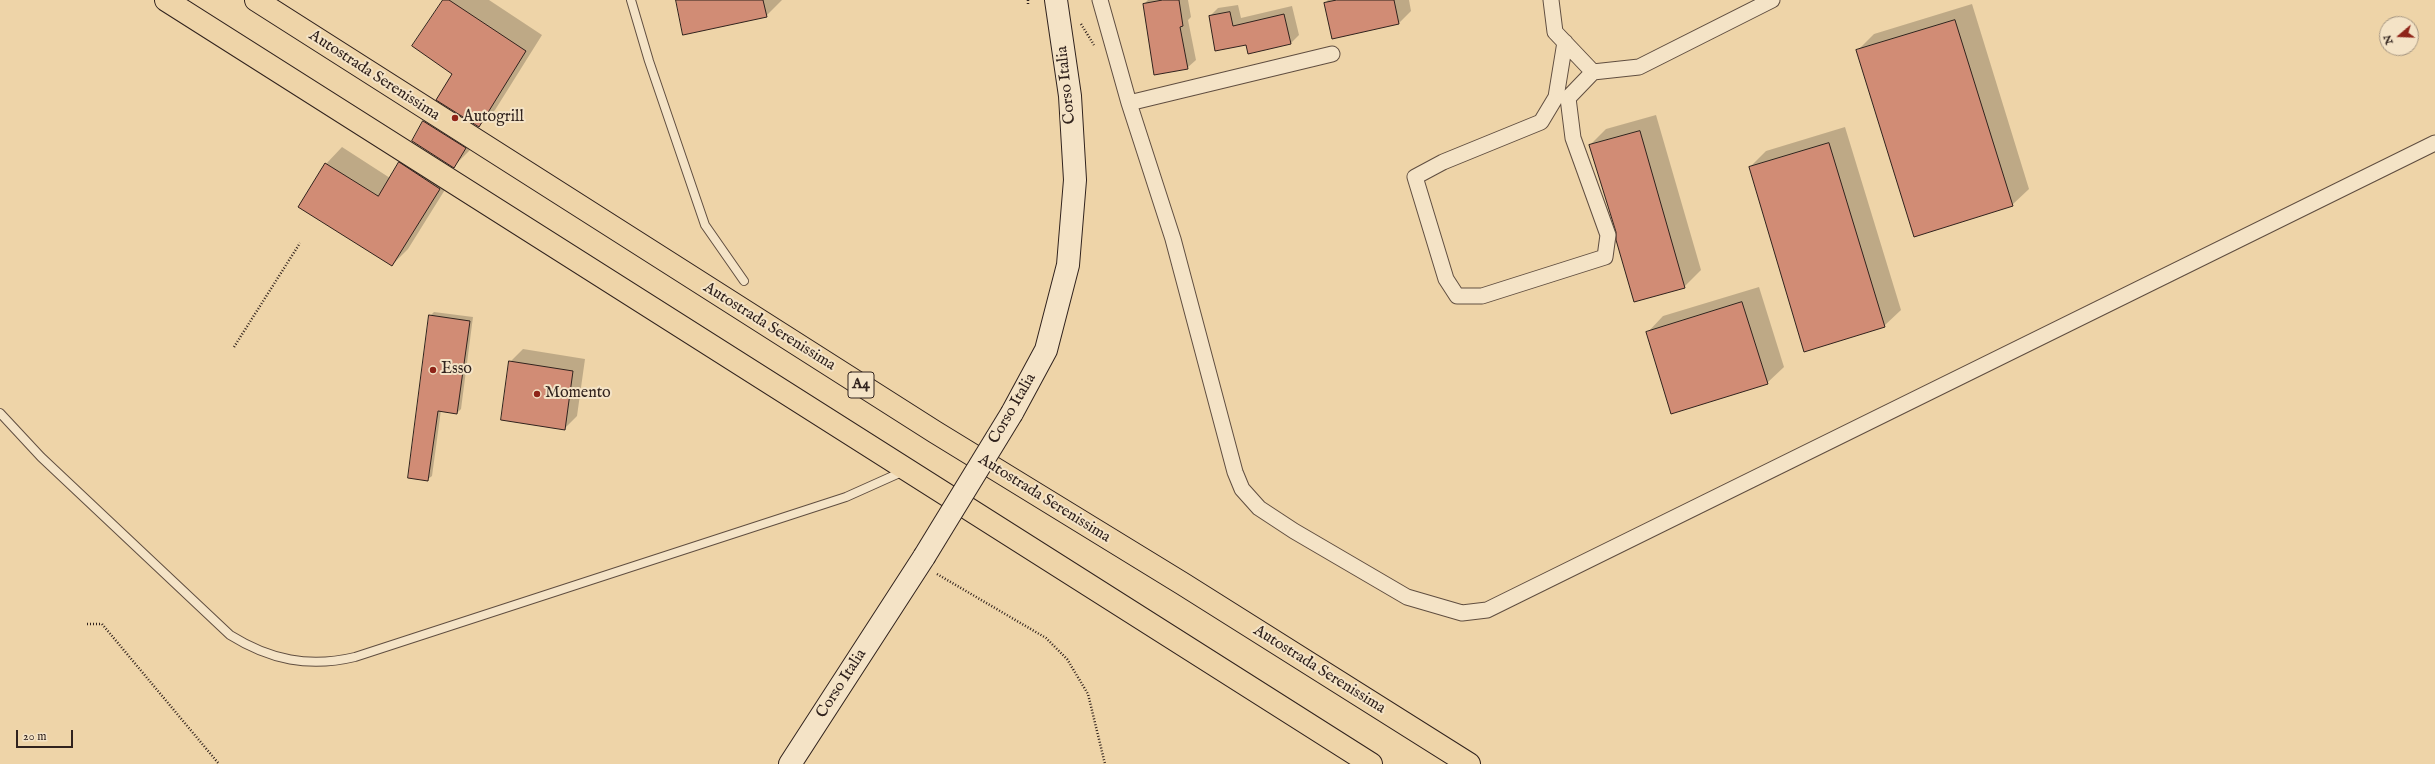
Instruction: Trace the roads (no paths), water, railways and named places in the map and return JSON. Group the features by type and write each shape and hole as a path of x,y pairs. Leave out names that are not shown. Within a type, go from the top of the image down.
{"highway":[{"path":"166,0 908,469 1371,764"},
{"name":"Autostrada Serenissima","path":"256,0 928,428 1183,584 1469,764"}],"street":[{"path":"1100,0 1129,103 1173,239 1235,472 1242,489 1259,508 1294,531 1407,597 1462,613 1487,610 2435,143"},
{"path":"1551,0 1555,32 1593,72"},
{"path":"1565,42 1556,97 1541,122 1443,162 1415,177 1446,279 1457,296 1482,296 1605,257 1608,235 1573,138 1568,98 1593,72 1639,67 1772,0"},
{"name":"Corso Italia","path":"790,764 928,564 1046,350 1068,265 1075,180 1070,96 1056,1"},
{"path":"1129,103 1332,54"}],"lane":[{"path":"631,0 649,61 705,225 744,281"},
{"path":"0,413 41,457 230,635 253,650 280,657 312,662 337,661 355,657 846,497 908,469"}],"place":[{"name":"Autogrill","path":"455,118"},
{"name":"Esso","path":"433,370"},
{"name":"Momento","path":"537,394"}]}
